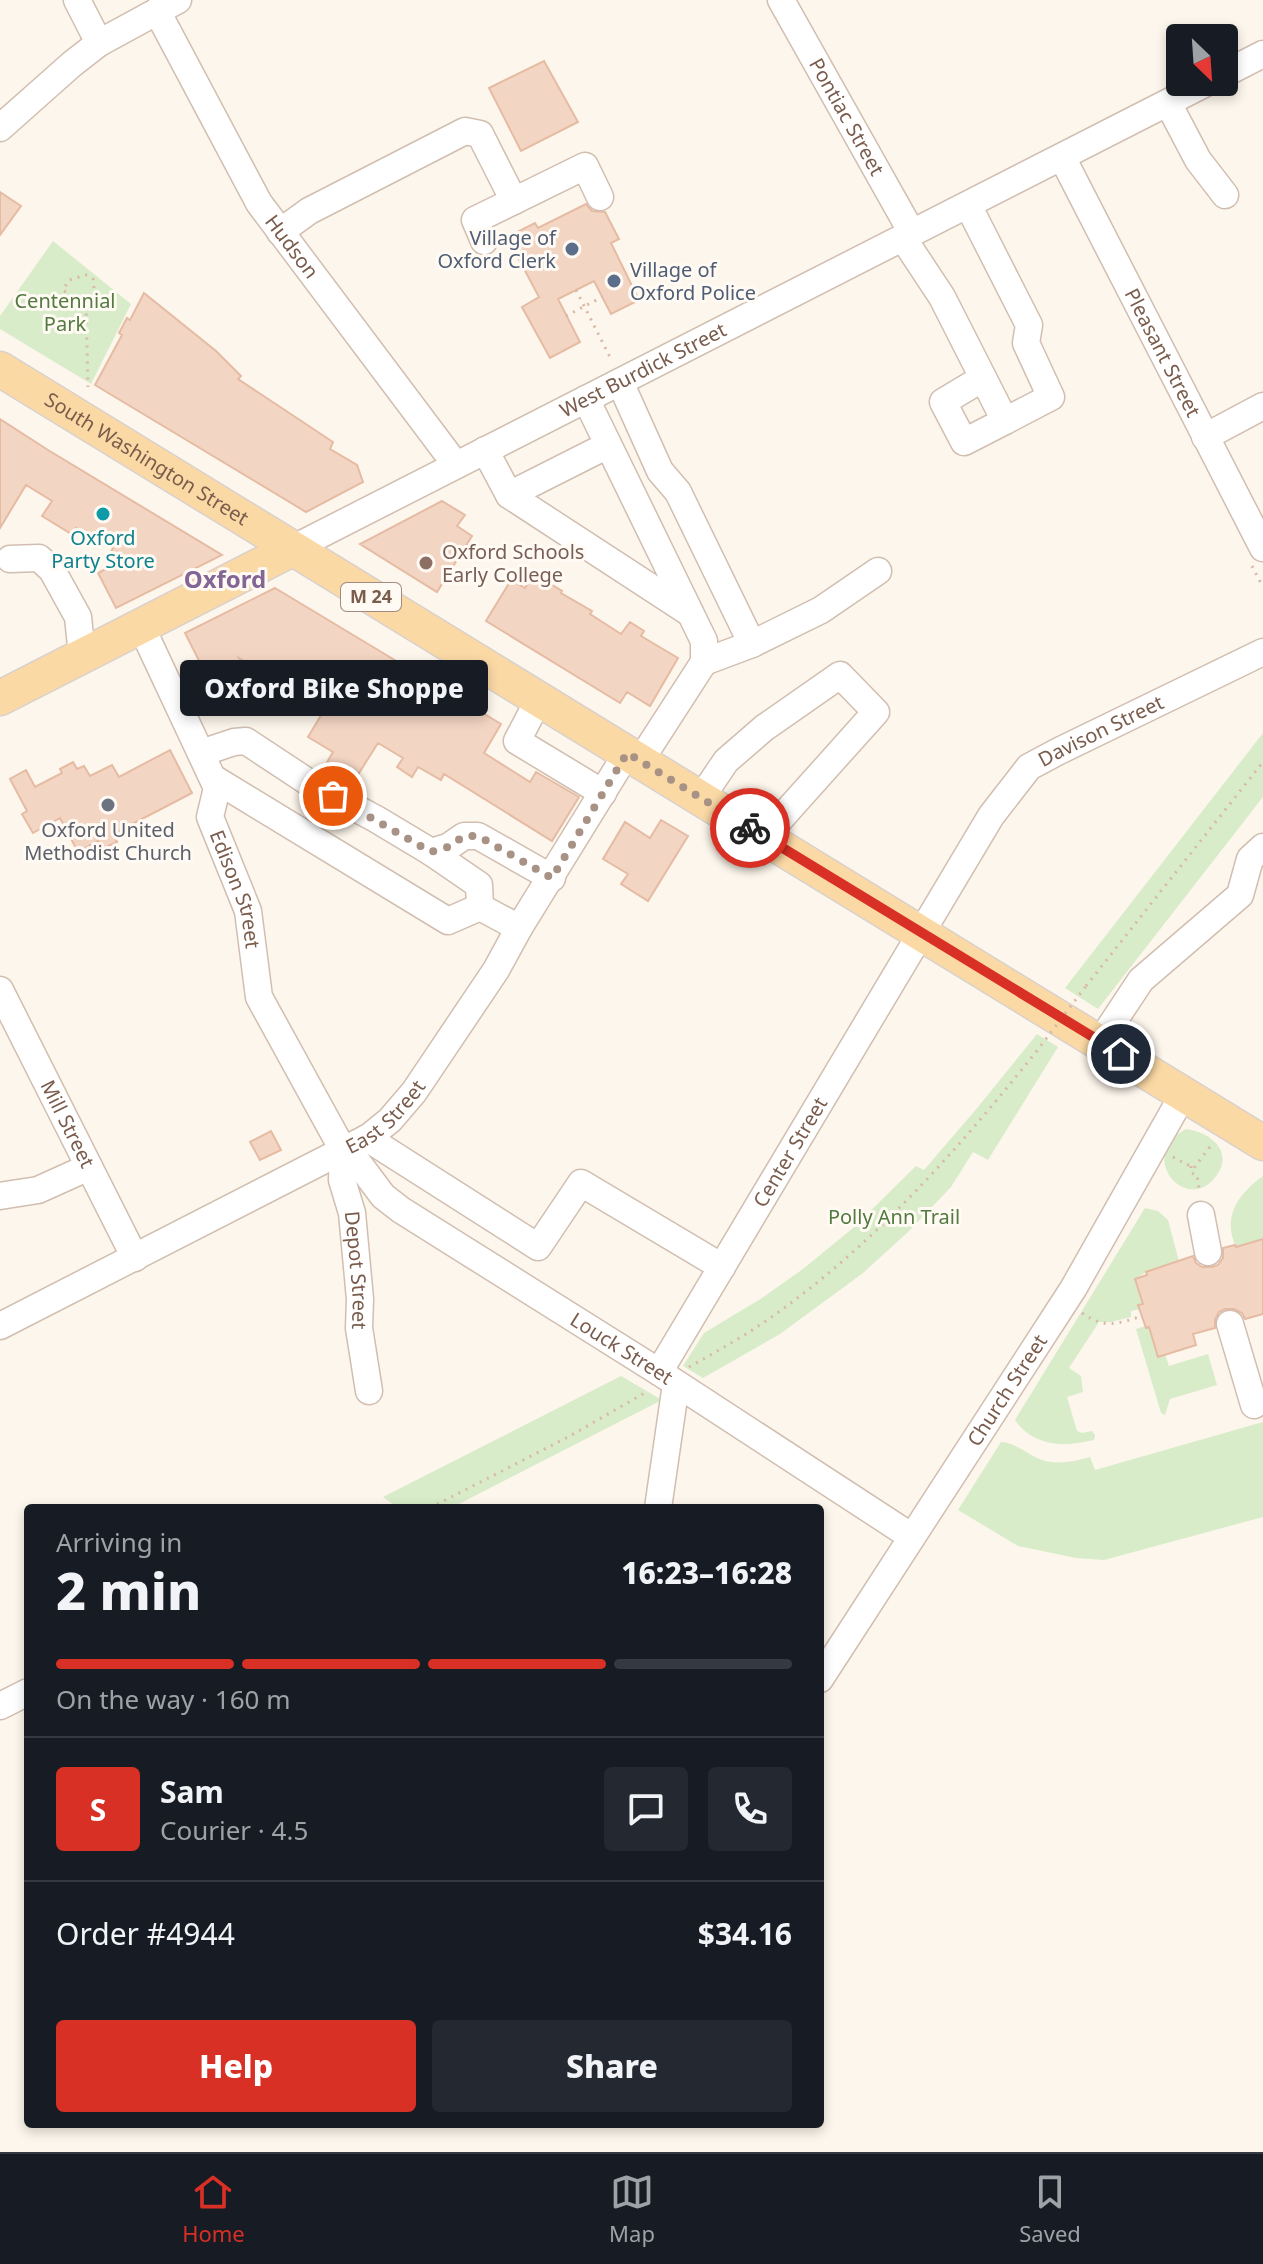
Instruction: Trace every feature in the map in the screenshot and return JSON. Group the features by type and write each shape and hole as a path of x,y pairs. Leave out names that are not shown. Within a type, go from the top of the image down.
{"main road":[{"name":"South Washington Street","path":"0,369 292,549"},
{"path":"0,698 292,549"},
{"name":"M 24","path":"292,549 1263,1143"}],"street":[{"path":"77,0 99,43"},
{"name":"Pontiac Street","path":"781,0 942,297 1005,421"},
{"path":"0,128 99,43 167,5"},
{"name":"Hudson","path":"167,5 254,196 456,465"},
{"path":"1238,67 1263,54"},
{"name":"West Burdick Street","path":"292,549 1181,96"},
{"path":"1168,103 1198,160 1225,195"},
{"path":"280,232 309,211 465,131 480,134 514,201"},
{"name":"Pleasant Street","path":"1062,157 1263,548"},
{"path":"484,241 475,220 585,166 600,197"},
{"path":"968,205 1029,325 1026,343 1051,397 964,442 943,402 983,378"},
{"path":"620,382 660,471 678,492 752,644"},
{"path":"586,399 704,641 704,662 752,644 821,610 878,571"},
{"path":"1205,437 1263,406"},
{"path":"509,495 608,445"},
{"path":"485,450 509,495 690,613"},
{"path":"3,558 39,558 52,570 78,617 82,656"},
{"name":"Edison Street","path":"141,626 217,788 210,817 248,911 259,997 343,1150"},
{"name":"Davison Street","path":"923,933 991,816 1029,767 1263,652"},
{"name":"East Street","path":"0,1326 367,1138 390,1120 414,1092 496,970 603,793 634,757 704,662"},
{"path":"701,798 726,761 764,728 840,675 876,712 781,818 767,838"},
{"path":"539,699 517,741 603,793"},
{"path":"201,753 246,741 311,784 431,852 479,885 480,907"},
{"path":"213,778 448,921 480,907"},
{"path":"431,852 448,847 464,836 478,836 552,878"},
{"path":"1100,1042 1141,980 1240,895 1250,859 1263,847"},
{"path":"480,907 519,928"},
{"name":"Center Street","path":"668,1379 722,1267 923,933"},
{"name":"Mill Street","path":"0,990 135,1258"},
{"name":"Church Street","path":"824,1673 1073,1289 1184,1093"},
{"path":"367,1138 538,1247 581,1183 722,1267"},
{"name":"Louck Street","path":"343,1150 356,1160 383,1196 401,1210 912,1537"},
{"name":"Depot Street","path":"343,1150 342,1180 352,1213 360,1299 359,1328 369,1391"},
{"path":"0,1196 38,1190 89,1167"},
{"path":"1200,1202 1208,1252"},
{"path":"1230,1324 1254,1405"},
{"path":"658,1504 668,1379"},
{"path":"0,1706 24,1694"}],"path":[{"path":"91,276 95,298 86,305 63,290 69,280 91,276"},
{"path":"576,290 620,382"},
{"path":"566,316 602,297"},
{"path":"86,305 88,387"},
{"path":"438,1504 568,1437 740,1338 825,1277 867,1240 960,1145 1263,762"},
{"path":"1173,1157 1194,1168 1212,1144"},
{"path":"1191,1166 1191,1173 1197,1175 1200,1202"},
{"path":"1078,1311 1092,1320 1115,1324 1142,1316"}],"green space":[{"name":"Centennial Park","path":"53,241 131,304 91,384 0,329 0,316"},
{"path":"1263,733 1263,797 1098,1009 1065,988"},
{"name":"Polly Ann Trail","path":"1037,1034 1058,1047 988,1160 973,1152 951,1187 908,1232 863,1273 780,1334 703,1378 683,1366 704,1333 803,1269 853,1228 916,1166 924,1170"},
{"path":"1186,1129 1210,1138 1221,1150 1223,1158 1217,1175 1205,1186 1193,1189 1181,1186 1171,1178 1165,1166 1165,1153 1171,1140"},
{"path":"1263,1176 1263,1239 1236,1247 1231,1226 1235,1207 1246,1190"},
{"path":"1145,1208 1158,1211 1168,1220 1181,1269 1146,1272 1135,1279 1143,1304 1140,1309 1131,1311 1131,1317 1099,1322 1069,1368 1081,1376 1083,1392 1067,1397 1077,1431 1092,1431 1094,1440 1061,1444 1031,1436 1015,1420"},
{"path":"1149,1327 1158,1356 1165,1354 1169,1366 1208,1354 1217,1385 1170,1399 1165,1415 1161,1413 1136,1329"},
{"path":"621,1376 662,1400 459,1504 393,1504 383,1497"},
{"path":"1263,1422 1263,1517 1104,1560 1076,1558 1018,1546 958,1510 1001,1442 1050,1462 1070,1462 1090,1457 1095,1470"}],"building":[{"path":"544,61 578,122 521,151 489,88"},
{"path":"0,192 21,206 0,235"},
{"path":"586,204 592,211 605,212 619,239 611,243 639,300 611,314 594,281 558,299 580,342 550,358 522,307 539,297 507,237 535,223 538,228"},
{"path":"144,293 216,351 241,376 238,379 333,442 330,449 357,465 363,482 306,512 95,385 122,335 119,333 127,318 130,320"},
{"path":"0,419 222,555 116,608 98,573 125,559 111,552 113,548 76,528 73,535 42,516 52,501 26,485 0,528"},
{"path":"442,501 465,515 457,526 472,536 437,592 360,544"},
{"path":"534,574 592,611 590,614 621,634 630,622 644,631 641,636 678,658 650,706 627,692 620,703 486,621 511,580 525,588"},
{"path":"275,588 501,724 484,753 530,782 536,772 579,797 552,841 444,774 441,780 418,767 412,777 397,767 403,758 378,743 354,781 326,764 333,752 308,737 323,712 239,658 255,689 238,698 242,705 226,714 185,633"},
{"name":"Oxford United Methodist Church","path":"170,750 192,793 113,834 117,842 102,849 98,841 78,852 60,818 33,833 22,814 27,811 10,779 26,770 35,787 62,773 60,769 73,762 77,769 84,766 90,776 112,765 119,777"},
{"path":"661,820 688,836 648,901 621,884 628,874 603,859 625,822 650,838"},
{"path":"271,1131 281,1150 260,1160 250,1142"},
{"path":"1263,1239 1263,1314 1245,1319 1242,1313 1234,1309 1225,1309 1219,1312 1215,1328 1193,1334 1196,1345 1158,1357 1138,1305 1143,1304 1135,1279 1147,1275 1146,1272 1193,1256 1202,1267 1212,1267 1223,1258 1223,1248"}],"way so far":[{"path":"333,796 431,852 448,847 464,836 478,836 552,878 627,753 750,828"}],"place":[{"name":"Village of Oxford Clerk","path":"572,249"},
{"name":"Village of Oxford Police","path":"614,281"},
{"name":"Oxford Party Store","path":"103,514"},
{"name":"Oxford Schools Early College","path":"426,563"},
{"name":"Oxford Bike Shoppe","path":"333,796"},
{"name":"Oxford United Methodist Church","path":"108,805"}],"district":[{"name":"Oxford","path":"225,580"}],"route":[{"path":"750,828 1121,1054"}]}
